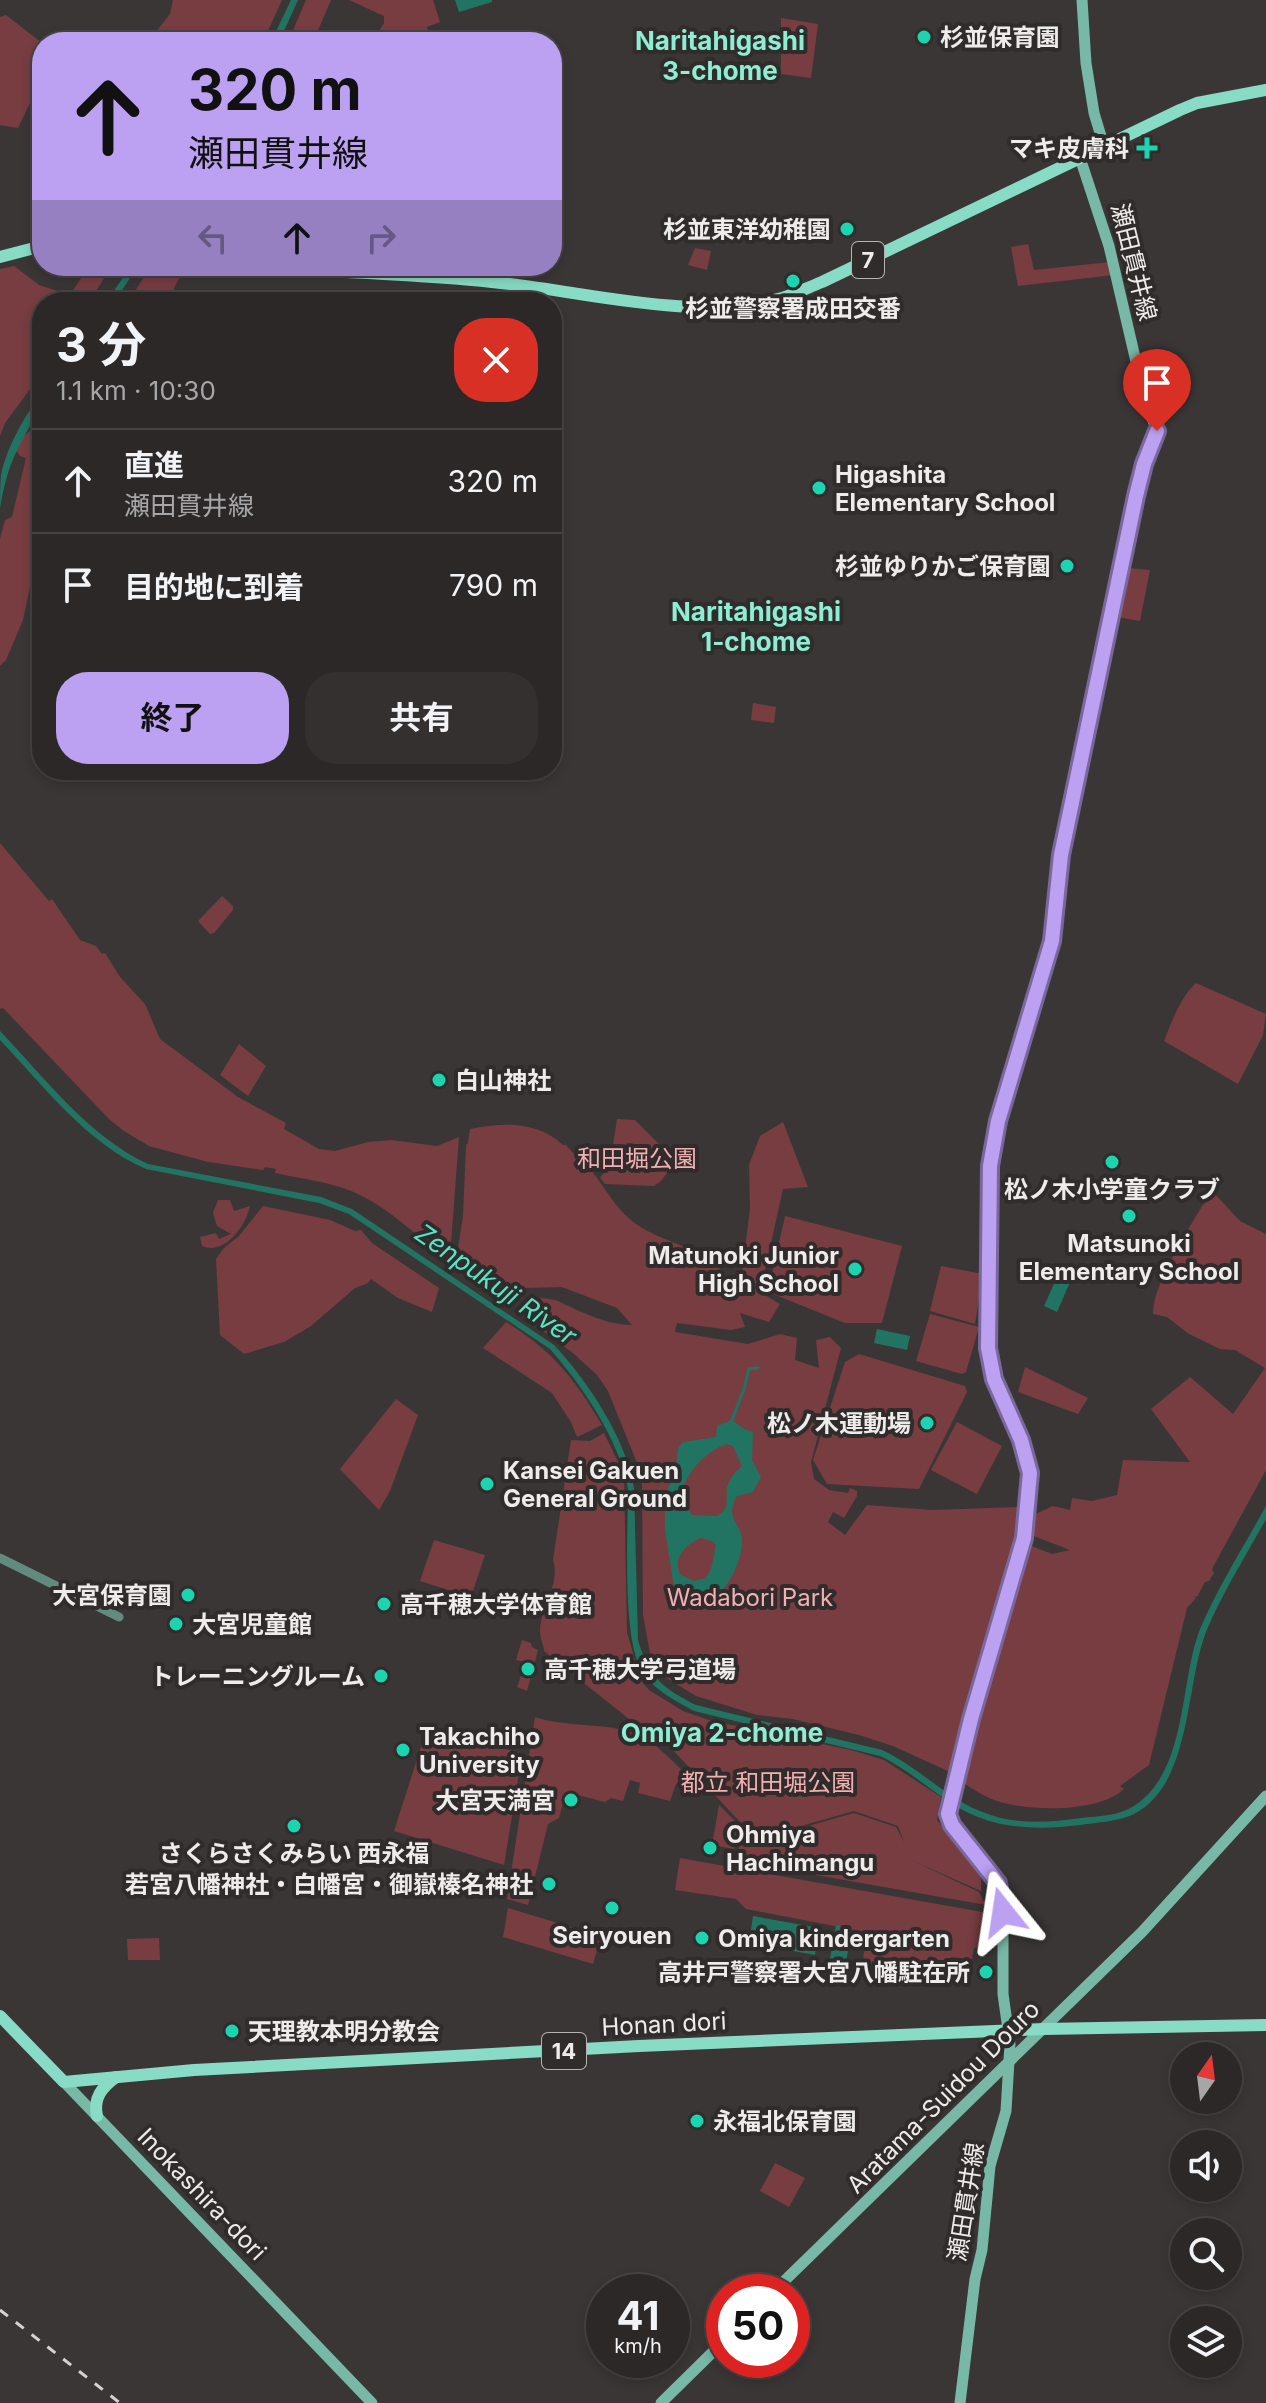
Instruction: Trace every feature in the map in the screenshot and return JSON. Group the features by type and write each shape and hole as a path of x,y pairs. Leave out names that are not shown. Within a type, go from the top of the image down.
{"main road":[{"path":"1082,0 1086,63 1094,113 1104,146"},
{"name":"7","path":"438,276 539,286 686,307 739,305 783,298 1197,103 1266,90"},
{"name":"瀬田貫井線","path":"960,2403 975,2279 982,2250 990,2166 1006,2111 1010,2031 1003,1994 1000,1888 992,1873 952,1825 948,1814 1024,1538 1030,1473 1026,1455 994,1379 988,1348 988,1219 992,1147 1052,941 1061,855 1138,488 1157,431 1144,396 1109,246 1080,158"},
{"path":"0,257 32,249"},
{"name":"Aratama-Suidou Douro","path":"792,2274 1142,1932 1266,1796"},
{"name":"Inokashira-dori","path":"0,2016 372,2403"},
{"name":"Honan dori","path":"64,2082 119,2075 639,2046 1043,2029 1266,2025"},
{"path":"97,2116 99,2094 119,2075"},
{"path":"661,2403 706,2359"}],"street":[{"path":"0,1558 119,1617"}],"green space":[{"path":"173,0 282,0 268,32 156,32 170,14"},
{"path":"306,0 331,0 317,32 292,32"},
{"path":"349,0 433,0 440,22 427,27 428,32 378,32 384,16"},
{"path":"6,15 32,35 32,103 18,128 0,125 0,17"},
{"path":"781,18 818,24 811,78 781,74"},
{"path":"1028,244 1034,270 1110,262 1114,275 1018,286 1011,247"},
{"path":"695,248 711,251 707,270 688,265"},
{"path":"14,266 39,285 61,292 32,292 32,387 5,423 0,436 0,269"},
{"path":"82,276 106,276 95,292 72,292"},
{"path":"145,276 181,276 173,292 134,292"},
{"path":"32,417 32,577 23,620 6,660 0,666 0,539 5,520 12,517 26,458 20,456 13,446 31,430"},
{"path":"1128,568 1150,570 1140,621 1117,617"},
{"path":"753,703 776,707 774,723 751,720"},
{"path":"0,843 49,901 52,899 80,940 105,953 120,977 145,1004 160,1039 238,1097 286,1123 284,1129 319,1149 335,1151 368,1142 391,1140 437,1146 459,1137 450,1257 440,1254 381,1207 350,1191 275,1173 276,1169 208,1162 149,1146 110,1120 3,1008 0,1009"},
{"path":"222,896 233,906 233,910 210,934 198,921"},
{"path":"1196,983 1266,1014 1263,1035 1238,1084 1164,1041 1181,1003"},
{"path":"239,1044 266,1066 248,1096 220,1075"},
{"name":"和田堀公園","path":"617,1119 635,1120 676,1161 654,1186 605,1184 600,1178 610,1165"},
{"name":"Wadabori Park","path":"783,1122 808,1187 783,1189 760,1292 780,1304 769,1322 740,1313 745,1327 731,1330 677,1323 675,1332 748,1344 780,1334 797,1338 795,1360 819,1368 816,1340 830,1337 841,1348 811,1462 814,1479 829,1490 848,1493 850,1488 857,1491 844,1518 833,1512 828,1522 845,1535 867,1505 932,1510 1023,1509 950,1772 893,1746 859,1735 793,1719 757,1715 696,1696 665,1677 650,1653 643,1615 642,1485 637,1463 608,1391 597,1375 573,1353 518,1313 529,1297 542,1298 558,1301 605,1321 632,1325 617,1308 562,1287 525,1288 515,1300 491,1286 457,1255 470,1129 519,1125 542,1131 566,1145 636,1224 703,1256 725,1274 732,1287 741,1281 750,1209 749,1165 760,1136"},
{"path":"1210,1193 1214,1193 1240,1221 1266,1234 1266,1470 1212,1569 1214,1573 1197,1597 1193,1596 1196,1598 1187,1608 1149,1765 1120,1786 1124,1789 1112,1797 1082,1806 1029,1807 995,1800 960,1781 967,1775 969,1746 1029,1545 1052,1554 1070,1550 1031,1535 1031,1516 1053,1506 1070,1510 1072,1498 1092,1501 1117,1495 1123,1460 1190,1462 1151,1409 1190,1377 1233,1414 1265,1368 1235,1350 1220,1349 1189,1334 1167,1317 1153,1314 1154,1301 1166,1270"},
{"path":"218,1200 230,1200 234,1211 250,1206 248,1214 239,1230 226,1243 210,1248 202,1246 200,1237 216,1233 219,1239 231,1234 217,1226 213,1213"},
{"path":"263,1206 361,1230 372,1243 439,1288 432,1312 398,1298 371,1279 355,1288 311,1326 284,1342 244,1354 220,1335 216,1259"},
{"path":"785,1216 902,1246 882,1323 845,1323 768,1292"},
{"path":"941,1266 983,1274 975,1324 930,1311"},
{"path":"930,1314 979,1327 966,1372 962,1374 916,1361"},
{"path":"506,1322 550,1355 582,1393 602,1425 577,1437 552,1393 483,1348"},
{"path":"859,1354 965,1386 967,1392 919,1489 827,1484 813,1460 845,1362"},
{"path":"1025,1367 1088,1398 1078,1414 1018,1392"},
{"path":"396,1399 418,1415 390,1491 379,1510 340,1469"},
{"path":"957,1422 1002,1446 977,1494 931,1470"},
{"name":"Wadabori Park","path":"604,1433 624,1474 627,1632 641,1681 649,1690 683,1711 712,1721 851,1750 884,1760 941,1797 937,1820 981,1875 981,1891 911,1860 979,1892 986,1905 736,1861 743,1826 773,1836 854,1813 896,1827 904,1842 898,1826 854,1811 773,1834 741,1823 670,1747 644,1731 544,1651 541,1623 554,1578 553,1560 571,1440 590,1441"},
{"path":"434,1540 485,1555 471,1597 420,1581"},
{"name":"高千穂大学弓道場","path":"522,1640 538,1650 527,1691 517,1687 526,1662 516,1660"},
{"path":"535,1717 638,1735 668,1756 701,1790 676,1784 670,1801 638,1793 640,1783 630,1780 623,1801 611,1798 605,1802 566,1792 559,1818 548,1824 528,1905 507,1899"},
{"path":"428,1725 522,1754 504,1865 394,1831"},
{"path":"719,1805 739,1825 734,1849 712,1845"},
{"path":"680,1858 988,1913 997,1932 995,1946 974,1948 972,1959 951,1957 949,1986 917,1984 917,1968 876,1965 873,1980 861,1978 866,1935 860,1931 746,1909 736,1899 675,1890"},
{"path":"508,1908 601,1936 593,1964 503,1937"},
{"path":"159,1938 160,1960 128,1960 127,1939"},
{"path":"775,2163 805,2178 789,2207 760,2191"}],"shaded area":[{"path":"291,0 298,0 284,32 276,32"},
{"path":"455,0 492,0 492,2 459,12"},
{"path":"124,276 131,276 121,292 113,292"},
{"path":"32,407 32,421 9,469 0,508 1,475 23,421"},
{"path":"0,1031 68,1105 126,1152 148,1164 321,1197 352,1209 554,1345 604,1412 630,1469 634,1488 638,1640 642,1653 658,1680 696,1705 882,1750 967,1805 992,1816 1030,1822 1122,1812 1151,1791 1164,1771 1173,1749 1200,1629 1266,1506 1266,1519 1206,1632 1184,1732 1167,1780 1153,1800 1121,1819 1054,1827 1003,1824 965,1811 880,1756 694,1711 671,1698 646,1676 635,1654 629,1609 628,1489 624,1471 598,1414 550,1349 349,1214 319,1203 146,1169 124,1158 67,1112 0,1040"},
{"path":"1058,1275 1071,1280 1057,1312 1044,1306"},
{"path":"877,1329 910,1336 907,1350 874,1343"},
{"path":"732,1420 753,1432 752,1460 761,1477 753,1492 737,1496 733,1504 733,1516 742,1543 734,1573 714,1598 696,1605 674,1587 665,1530 665,1494 675,1475 678,1448 683,1442 716,1437 717,1426","holes":["727,1444 733,1446 742,1466 728,1485 726,1508 716,1516 692,1515 679,1497 687,1479 703,1458","701,1538 716,1545 706,1578 694,1581 681,1575 678,1563 685,1548"]},
{"path":"753,1916 819,1928 815,1955 749,1943"},
{"path":"836,1925 852,1928 846,1962 830,1959"}],"waterway":[{"path":"732,1420 749,1369 758,1368"}],"railway":[{"path":"0,2310 120,2403"}],"place":[{"name":"杉並保育園","path":"924,37"},
{"name":"マキ皮膚科","path":"1147,148"},
{"name":"杉並東洋幼稚園","path":"847,229"},
{"name":"杉並警察署成田交番","path":"793,281"},
{"name":"Higashita Elementary School","path":"819,488"},
{"name":"杉並ゆりかご保育園","path":"1067,566"},
{"name":"白山神社","path":"439,1080"},
{"name":"松ノ木小学童クラブ","path":"1112,1162"},
{"name":"Matsunoki Elementary School","path":"1129,1216"},
{"name":"Matunoki Junior High School","path":"855,1269"},
{"name":"松ノ木運動場","path":"927,1423"},
{"name":"Kansei Gakuen General Ground","path":"487,1484"},
{"name":"大宮保育園","path":"188,1595"},
{"name":"高千穂大学体育館","path":"384,1604"},
{"name":"大宮児童館","path":"176,1624"},
{"name":"高千穂大学弓道場","path":"528,1669"},
{"name":"トレーニングルーム","path":"381,1676"},
{"name":"Takachiho University","path":"403,1750"},
{"name":"大宮天満宮","path":"571,1800"},
{"name":"さくらさくみらい 西永福","path":"294,1826"},
{"name":"Ohmiya Hachimangu","path":"710,1848"},
{"name":"若宮八幡神社・白幡宮・御嶽榛名神社","path":"549,1884"},
{"name":"Seiryouen","path":"612,1908"},
{"name":"Omiya kindergarten","path":"702,1938"},
{"name":"高井戸警察署大宮八幡駐在所","path":"986,1972"},
{"name":"天理教本明分教会","path":"232,2031"},
{"name":"永福北保育園","path":"697,2121"}],"district":[{"name":"Naritahigashi 3-chome","path":"720,55"},
{"name":"Naritahigashi 1-chome","path":"756,626"},
{"name":"Omiya 2-chome","path":"722,1732"}],"route":[{"path":"1003,1912 998,1883 952,1825 948,1814 971,1719 1024,1538 1028,1512 1030,1473 1026,1455 994,1379 988,1348 990,1166 998,1121 1052,941 1061,855 1136,496 1157,431"}],"water label":[{"name":"Zenpukuji River","path":"496,1284"}],"park label":[{"name":"都立 和田堀公園","path":"768,1782"}]}
